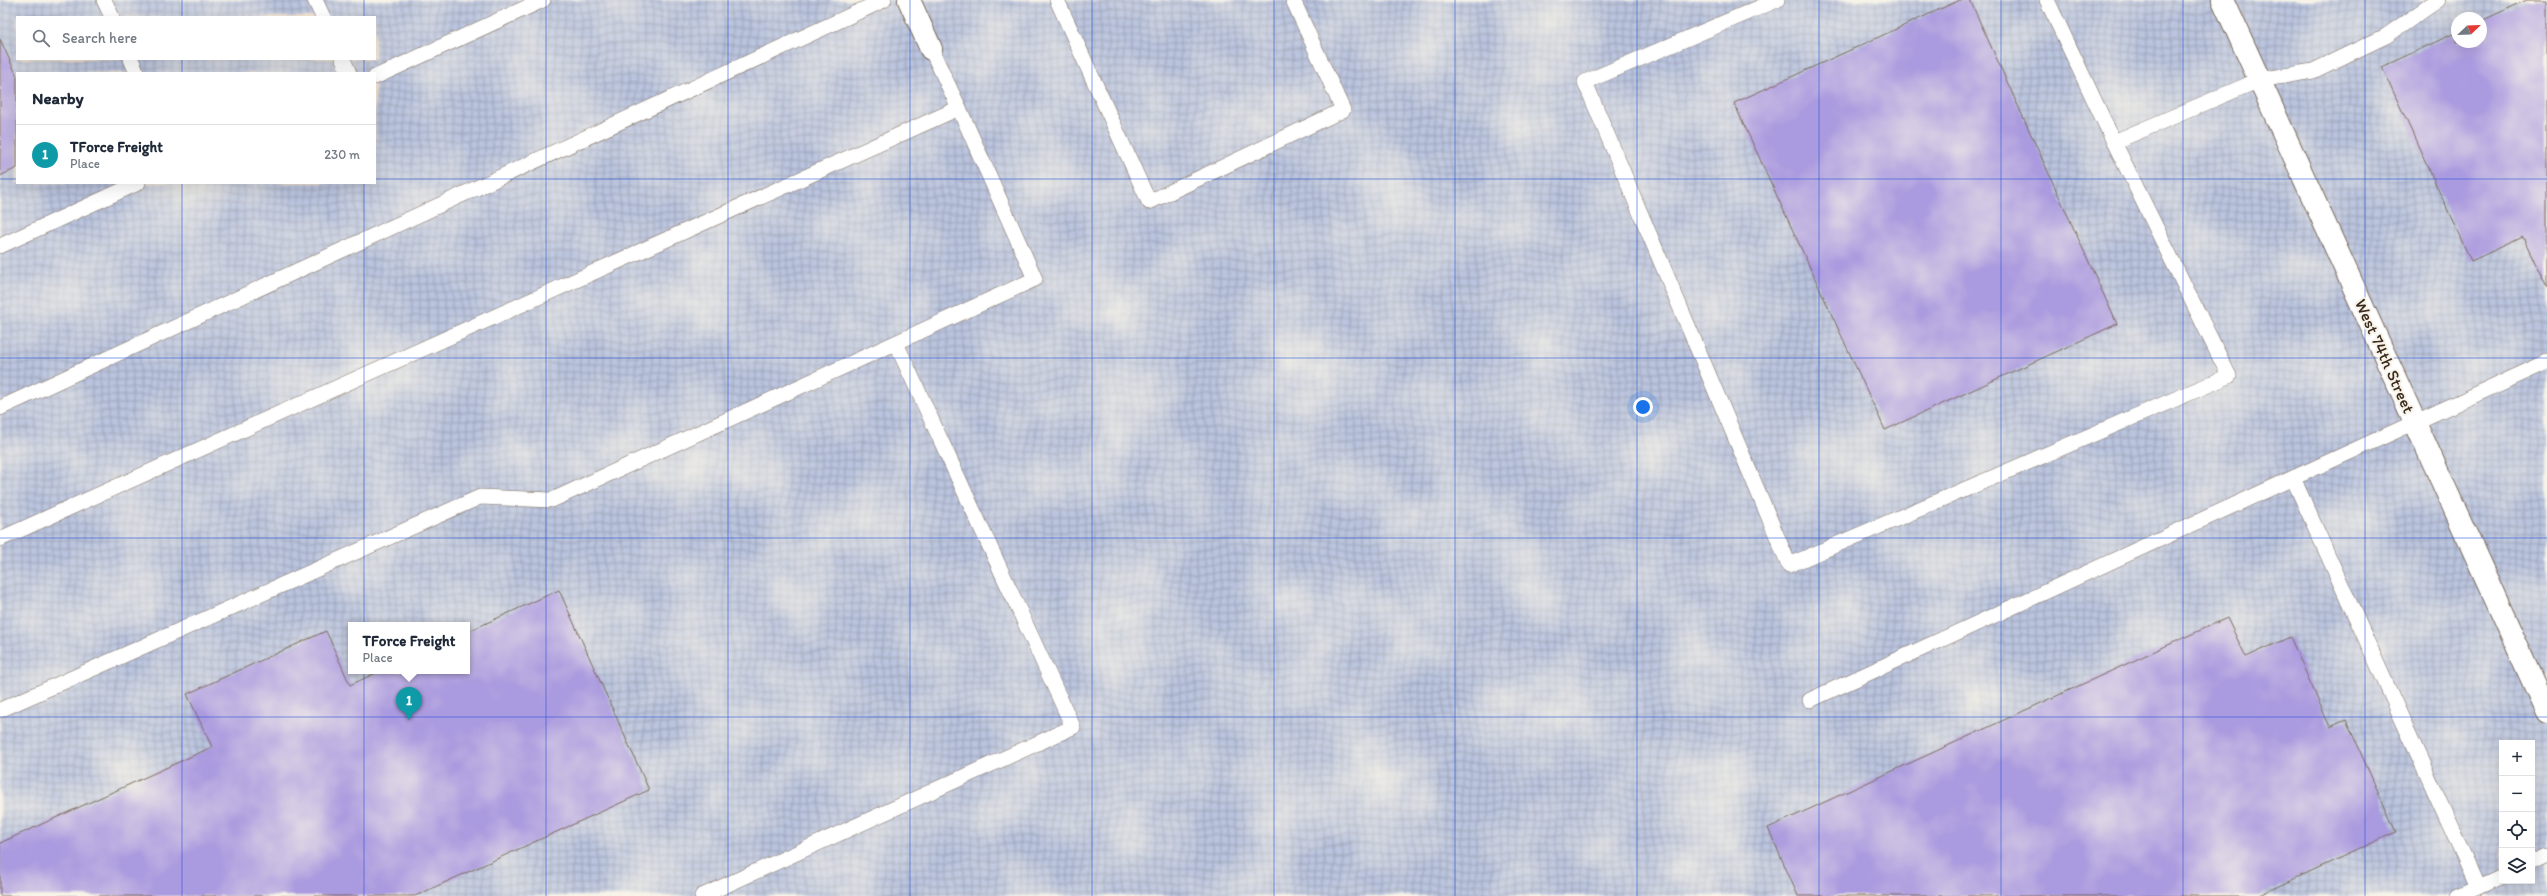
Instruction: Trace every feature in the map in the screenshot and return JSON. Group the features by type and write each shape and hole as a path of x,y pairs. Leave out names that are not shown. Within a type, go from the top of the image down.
{"street":[{"path":"909,0 931,49"},
{"name":"West 74th Street","path":"2223,0 2547,712"}],"lane":[{"path":"104,0 112,16"},
{"path":"316,0 323,16"},
{"path":"376,77 543,0"},
{"path":"0,408 884,0"},
{"path":"1057,0 1150,202 1343,110 1293,0"},
{"path":"1778,0 1585,82 1789,566 2229,376 2114,142 2047,0"},
{"path":"2114,142 2259,80 2313,71 2386,36 2438,0"},
{"path":"0,710 480,497 552,500 1035,279 959,108 931,49"},
{"path":"131,60 137,72"},
{"path":"343,60 349,72"},
{"path":"0,539 959,108"},
{"path":"0,246 136,184"},
{"path":"702,896 1073,727 896,343"},
{"path":"1810,700 2414,421 2547,362"},
{"path":"2293,478 2478,887"},
{"path":"2535,861 2547,855"},
{"path":"2458,896 2499,877"}],"shaded area":[{"path":"0,0 2547,0 2547,896 0,896"}],"building":[{"path":"1960,0 1970,0 2117,324 1885,430 1734,103"},
{"path":"2527,0 2547,0 2547,288 2523,237 2471,261 2382,67 2451,35 2451,48 2487,48 2487,18"},
{"path":"0,39 16,74 16,168 0,176"},
{"path":"559,590 649,790 415,896 0,896 0,843 212,747 187,694 326,631 350,685 374,674 470,674 470,631"},
{"path":"2227,618 2246,657 2290,637 2330,727 2346,720 2396,832 2257,896 1798,896 1768,828"}],"place":[{"name":"TForce Freight","path":"409,720"}]}
